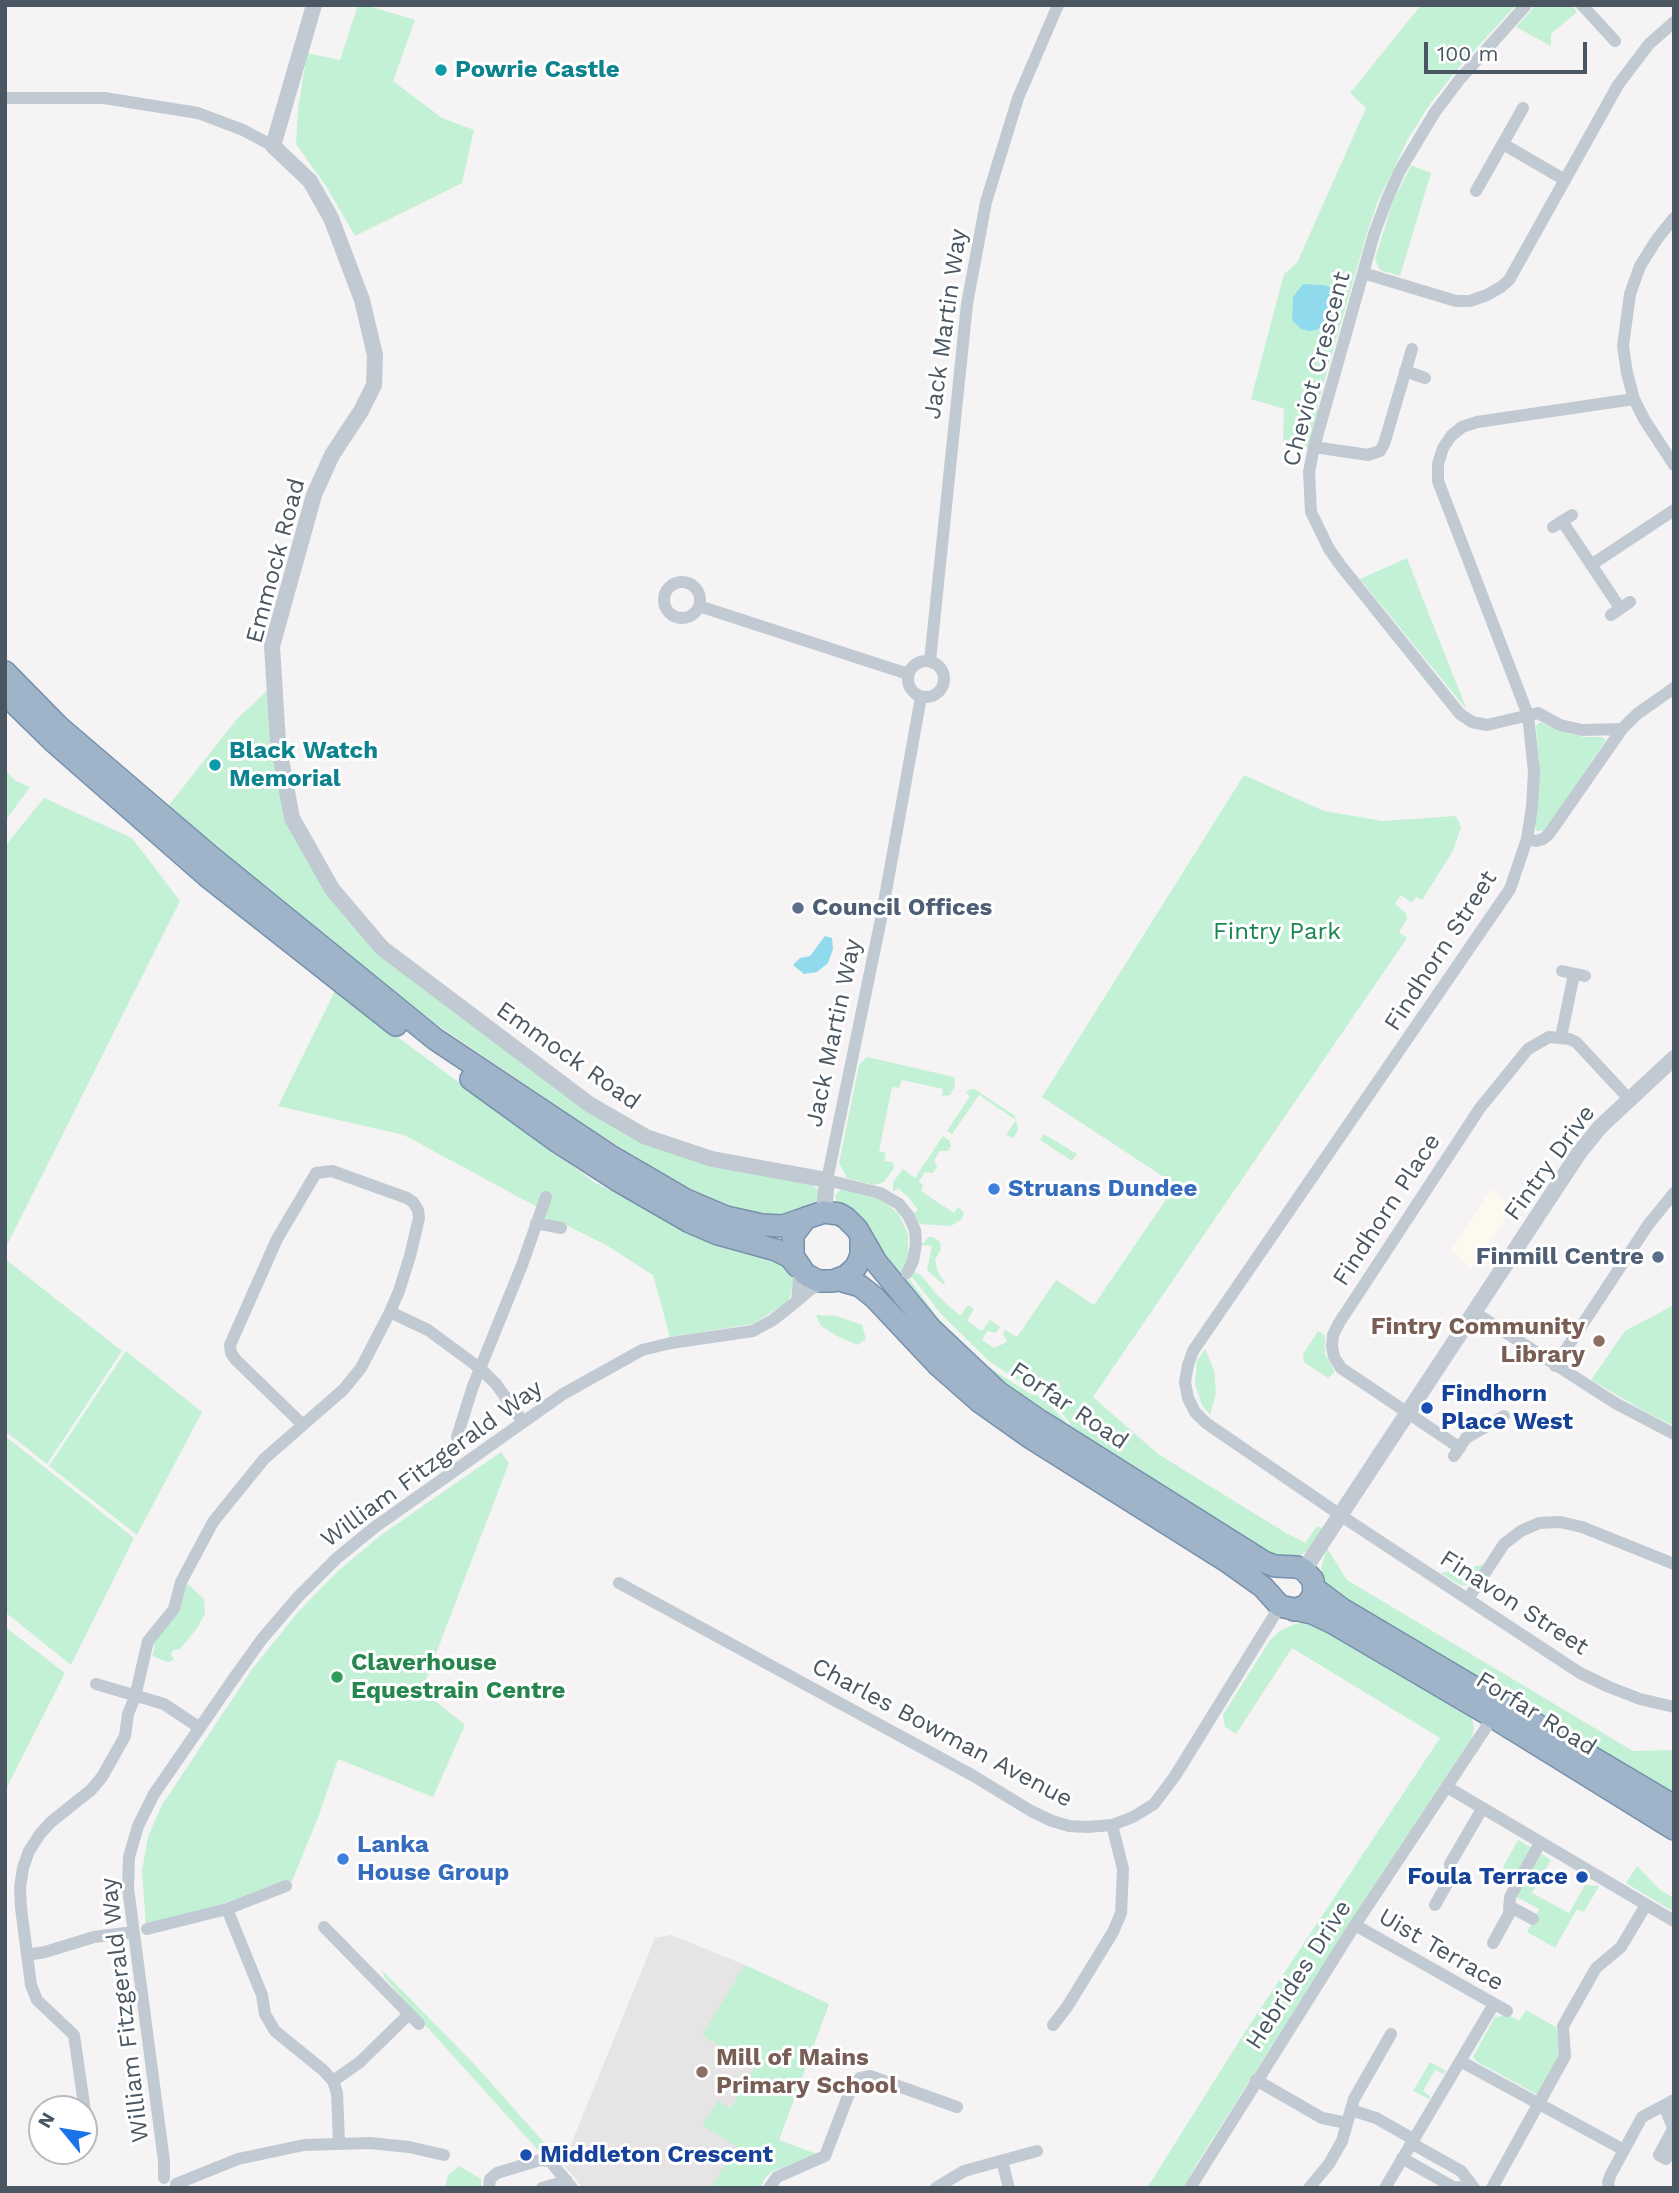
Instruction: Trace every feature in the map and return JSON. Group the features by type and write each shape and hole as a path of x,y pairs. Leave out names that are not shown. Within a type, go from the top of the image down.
{"highway":[{"path":"5,672 68,735 210,856 435,1039 609,1155 686,1200 726,1217 762,1225 783,1226 815,1215 839,1214 846,1218 861,1236 859,1261 851,1272 833,1281 812,1279 798,1268 790,1257 690,1222 558,1142 342,985 206,876 54,742 5,694"},
{"path":"798,1268 793,1256 793,1235 815,1215"},
{"name":"Forfar Road","path":"861,1236 876,1262 931,1329 998,1392 1264,1562 1303,1575 1342,1609 1674,1806"},
{"name":"Forfar Road","path":"833,1281 860,1286 979,1402 1028,1436 1225,1560 1283,1605 1312,1613 1334,1623 1674,1829"},
{"path":"1279,1571 1303,1575 1314,1594 1307,1605 1283,1605 1271,1593 1272,1581 1279,1571"}],"street":[{"path":"274,146 314,5"},
{"name":"Jack Martin Way","path":"815,1215 827,1180 881,919 921,697 932,697 944,684 941,669 930,661 967,304 986,202 1018,98 1058,5"},
{"name":"Cheviot Crescent","path":"1526,5 1460,79 1416,142 1386,202 1363,273 1309,472 1311,512 1324,540 1341,566 1461,713 1472,722 1487,725 1528,715"},
{"path":"1582,5 1615,41"},
{"path":"1363,273 1456,301 1470,301 1487,295 1509,280 1618,85 1633,62 1674,22"},
{"name":"Emmock Road","path":"5,97 104,98 198,113 243,130 274,146 310,181 331,218 362,300 375,355 374,385 361,411 332,455 314,495 272,646 278,743 292,818 332,890 382,948 589,1104 646,1137 712,1159 827,1180 880,1193 899,1204 915,1230 914,1261 907,1273"},
{"path":"1476,191 1524,108"},
{"path":"1503,144 1566,180"},
{"path":"1674,218 1640,266 1630,294 1623,346 1634,399 1674,465"},
{"path":"1314,447 1368,455 1380,451 1412,349"},
{"path":"1405,371 1425,378"},
{"name":"Findhorn Street","path":"1340,1515 1206,1423 1195,1412 1188,1398 1185,1382 1188,1364 1193,1351 1510,889 1527,839 1534,772 1528,715 1438,481 1437,464 1443,448 1451,436 1462,427 1477,422 1634,399"},
{"path":"1591,565 1674,510"},
{"path":"1562,521 1620,608"},
{"path":"699,606 908,674"},
{"path":"921,697 910,690 908,674 914,664 930,661"},
{"path":"1527,839 1536,841 1549,834 1622,729 1637,714 1674,688"},
{"path":"1528,715 1538,713 1560,725 1582,730 1622,729"},
{"path":"1573,974 1561,1037 1576,1042 1629,1099"},
{"name":"Findhorn Place","path":"1407,1413 1341,1368 1332,1346 1334,1335 1339,1323 1480,1108 1528,1049 1549,1037 1561,1037"},
{"name":"Fintry Drive","path":"1303,1575 1579,1153 1600,1127 1674,1058"},
{"path":"82,2095 75,2035 37,2000 31,1985 20,1887 29,1851 51,1822 91,1790 102,1777 125,1736 128,1714 135,1697 148,1641 174,1609 181,1582 213,1522 264,1459 303,1425 343,1390 361,1368 390,1312 410,1256 419,1218 418,1210 407,1198 332,1171 316,1173 277,1239 230,1345 236,1360 303,1425"},
{"path":"1555,1366 1648,1225 1674,1193"},
{"path":"457,1437 546,1197"},
{"path":"536,1223 561,1228"},
{"path":"797,1301 798,1268"},
{"name":"William Fitzgerald Way","path":"160,2183 164,2161 128,1888 129,1857 138,1826 154,1794 262,1639 298,1597 337,1558 375,1527 563,1394 642,1350 752,1331 773,1320 811,1289 833,1281"},
{"path":"390,1312 428,1330 481,1369 496,1384 523,1422"},
{"path":"1474,1312 1615,1403 1674,1434"},
{"path":"1407,1413 1457,1452 1466,1438 1504,1416"},
{"name":"Finavon Street","path":"1340,1515 1580,1673 1640,1699 1674,1707"},
{"path":"1468,1599 1504,1544 1521,1531 1539,1523 1560,1522 1582,1527 1674,1564"},
{"name":"Charles Bowman Avenue","path":"619,1583 972,1774 1041,1816 1069,1826 1087,1828 1112,1825 1133,1817 1154,1804 1175,1776 1283,1605"},
{"path":"96,1684 164,1704 200,1728"},
{"name":"Hebrides Drive","path":"1190,2188 1355,1925 1493,1717"},
{"path":"1447,1787 1674,1921"},
{"path":"1435,1905 1452,1875 1450,1864 1482,1809"},
{"path":"1054,2025 1068,2007 1107,1942 1121,1913 1122,1869 1112,1825"},
{"path":"1493,1943 1509,1914 1510,1897 1540,1843"},
{"path":"147,1929 227,1909 286,1886"},
{"path":"1492,2188 1565,2056 1563,2026 1596,1968 1621,1948 1646,1905"},
{"path":"1509,1906 1532,1919"},
{"path":"227,1909 262,1995 265,2014 275,2031 333,2081 337,2093 339,2142"},
{"name":"Uist Terrace","path":"1355,1925 1507,2011"},
{"path":"324,1927 419,2024"},
{"path":"27,1955 94,1937 134,1932"},
{"path":"1385,2188 1494,2004"},
{"path":"333,2081 360,2062 409,2014"},
{"path":"1309,2188 1329,2164 1342,2141 1354,2099 1391,2034"},
{"path":"1460,2061 1624,2150"},
{"path":"769,2188 777,2177 825,2156 852,2086 860,2078 870,2076 957,2107"},
{"path":"1256,2080 1322,2118 1347,2123"},
{"path":"1609,2188 1611,2174 1642,2117 1669,2103 1673,2130 1659,2155 1666,2159 1674,2145"},
{"path":"1350,2110 1376,2118 1461,2171 1472,2188"},
{"path":"177,2186 239,2159 304,2145 370,2143 444,2155"},
{"path":"936,2188 964,2171 1037,2151"},
{"path":"1402,2158 1453,2187 1472,2188"},
{"path":"489,2188 490,2179 496,2173 540,2160 550,2161 570,2184"},
{"path":"1002,2161 1009,2188"},
{"name":"William Fitzgerald Way","path":"160,2183 171,2179 177,2186"},
{"path":"542,2188 570,2184"}],"shaded area":[{"path":"1491,1189 1514,1205 1471,1269 1451,1250"},
{"name":"Mill of Mains Primary School","path":"671,1935 745,1965 829,2004 761,2188 583,2188 563,2164 655,1938"}],"green space":[{"path":"358,5 415,20 393,81 442,118 474,130 462,183 355,236 326,186 296,144 298,109 307,53 340,60"},
{"path":"1421,5 1516,5 1454,73 1408,139 1378,201 1367,233 1318,403 1318,414 1309,448 1283,442 1284,409 1251,399 1284,274 1297,263 1366,108 1350,93"},
{"path":"1536,5 1572,5 1577,12 1551,34 1551,46 1516,27"},
{"path":"1411,165 1431,173 1400,276 1380,270 1375,259 1392,204"},
{"path":"1407,558 1434,627 1467,710 1360,579"},
{"path":"267,691 283,798 367,940 646,1141 812,1184 821,1193 819,1208 793,1218 735,1213 678,1183 594,1131 439,1026 281,904 169,805 237,719"},
{"path":"1540,722 1560,731 1605,739 1545,831 1537,831 1534,825 1539,763 1536,726"},
{"path":"5,770 16,781 30,787 5,821"},
{"name":"Fintry Park","path":"1244,775 1324,811 1383,821 1456,816 1461,827 1453,851 1422,900 1416,897 1412,903 1401,895 1395,904 1406,913 1407,919 1399,932 1407,938 1093,1397 1158,1454 1286,1533 1305,1543 1317,1526 1323,1529 1310,1549 1299,1556 1284,1560 1250,1548 1156,1481 1124,1467 1018,1398 933,1322 837,1206 835,1196 841,1189 880,1199 898,1213 908,1234 908,1258 902,1269 938,1318 987,1366 1029,1393 1042,1397 1069,1425 1051,1400 1043,1394 1047,1389 1037,1390 1027,1386 990,1362 942,1315 912,1277 915,1272 922,1276 937,1295 960,1316 968,1305 974,1309 967,1321 982,1331 990,1320 1000,1327 996,1333 987,1331 982,1340 994,1348 1007,1342 1003,1333 1005,1330 1017,1337 1056,1280 1094,1305 1176,1185 1042,1097"},
{"path":"44,798 132,838 180,901 6,1247 5,846"},
{"path":"335,991 594,1182 697,1235 766,1255 789,1268 794,1283 788,1302 753,1324 670,1337 653,1275 606,1245 562,1223 549,1221 537,1207 404,1135 278,1106"},
{"path":"867,1057 954,1077 955,1086 950,1095 942,1096 943,1089 902,1080 899,1088 892,1087 879,1151 886,1153 884,1161 893,1162 894,1168 884,1182 874,1185 847,1178 839,1163 859,1065"},
{"path":"970,1089 1014,1115 1016,1120 979,1095 952,1134 947,1131 970,1096 966,1093"},
{"path":"1016,1120 1018,1130 1013,1138 1006,1135"},
{"path":"1044,1134 1077,1154 1072,1161 1040,1140"},
{"path":"943,1136 950,1141 951,1147 948,1151 940,1151 934,1160 937,1167 933,1173 925,1172 919,1181 923,1186 921,1191 954,1213 958,1207 964,1212 962,1219 951,1226 920,1224 913,1214 918,1210 898,1188 893,1192 893,1182 903,1169 915,1178"},
{"path":"928,1237 940,1242 941,1249 935,1260 944,1285 927,1270 932,1246 922,1245"},
{"path":"5,1259 122,1351 47,1464 5,1431"},
{"path":"1674,1305 1674,1426 1591,1380 1625,1331"},
{"path":"816,1315 837,1316 862,1325 866,1339 857,1345 839,1337 821,1326"},
{"path":"1318,1331 1325,1336 1325,1354 1335,1372 1328,1378 1304,1362 1303,1354"},
{"path":"1205,1349 1214,1370 1216,1393 1210,1415 1202,1405 1195,1384 1197,1361"},
{"path":"126,1351 202,1412 137,1535 49,1466"},
{"path":"5,1436 134,1538 71,1665 5,1612"},
{"name":"Claverhouse Equestrain Centre","path":"501,1452 509,1463 422,1690 465,1725 433,1797 338,1759 292,1881 286,1886 146,1925 142,1871 148,1837 162,1805 253,1668 297,1613 337,1572 381,1535"},
{"path":"1327,1548 1347,1580 1633,1751 1674,1750 1674,1798 1638,1776 1640,1771 1629,1769 1339,1600 1323,1584 1321,1568"},
{"path":"1484,1566 1467,1585 1460,1585 1441,1573"},
{"path":"186,1582 204,1599 205,1613 198,1627 180,1649 173,1650 171,1654 174,1660 168,1662 152,1656 155,1647 152,1643"},
{"path":"1303,1622 1313,1623 1471,1715 1474,1727 1472,1738 1351,1921 1184,2188 1147,2188 1245,2032 1440,1738 1292,1648 1236,1734 1225,1727 1223,1715 1270,1640 1280,1631"},
{"path":"5,1627 65,1673 5,1791"},
{"path":"1518,1840 1532,1848 1516,1875 1503,1867"},
{"path":"1540,1853 1551,1860 1532,1893 1569,1913 1585,1885 1599,1886 1584,1912 1577,1909 1555,1948 1527,1932 1539,1909 1515,1896"},
{"path":"1637,1866 1660,1890 1674,1898 1674,1912 1626,1883"},
{"path":"745,1965 829,2004 779,2140 817,2154 773,2171 764,2179 761,2188 711,2188 736,2146 702,2125 718,2101 731,2108 755,2067 702,2035"},
{"path":"382,1970 475,2065 556,2156 538,2150 428,2028 385,1978"},
{"path":"1526,2010 1556,2027 1560,2053 1538,2095 1473,2057 1495,2017 1509,2015 1519,2021"},
{"path":"1430,2062 1446,2071 1443,2074 1435,2070 1423,2091 1430,2096 1429,2099 1413,2091"},
{"path":"459,2166 481,2179 481,2188 445,2188 448,2175"}],"water":[{"path":"1303,284 1324,285 1332,288 1336,294 1327,328 1309,331 1301,329 1292,320 1293,297"},
{"path":"825,936 832,938 833,949 828,963 817,972 804,974 793,965 800,958 810,956"}],"place":[{"name":"Powrie Castle","path":"441,70"},
{"name":"Black Watch Memorial","path":"215,765"},
{"name":"Council Offices","path":"798,908"},
{"name":"Struans Dundee","path":"994,1189"},
{"name":"Finmill Centre","path":"1658,1257"},
{"name":"Fintry Community Library","path":"1599,1341"},
{"name":"Findhorn Place West","path":"1427,1408"},
{"name":"Claverhouse Equestrain Centre","path":"337,1677"},
{"name":"Lanka House Group","path":"343,1859"},
{"name":"Foula Terrace","path":"1582,1877"},
{"name":"Mill of Mains Primary School","path":"702,2072"},
{"name":"Middleton Crescent","path":"526,2155"}]}
